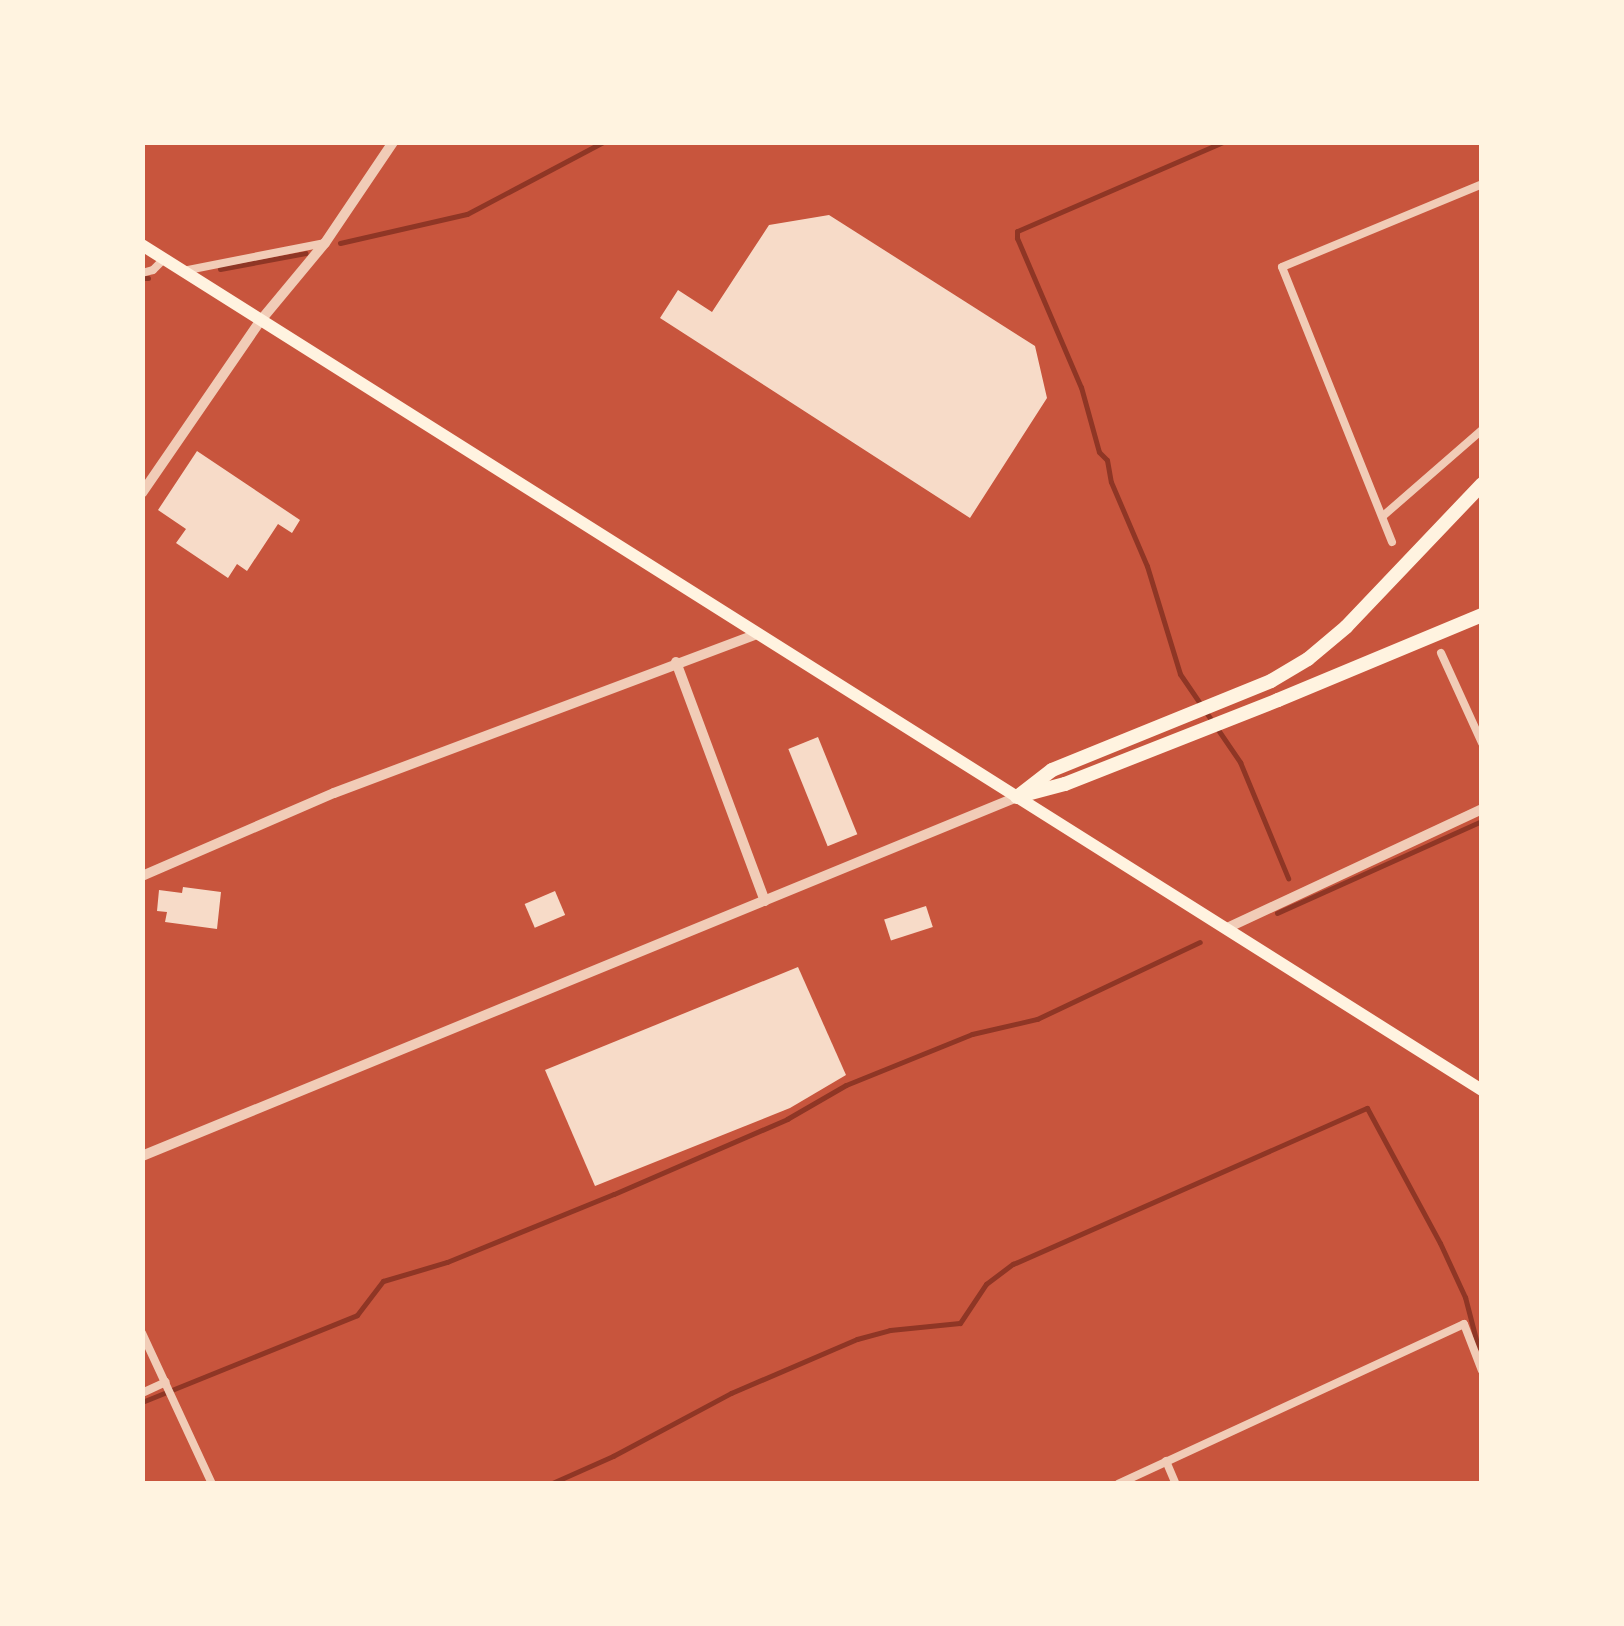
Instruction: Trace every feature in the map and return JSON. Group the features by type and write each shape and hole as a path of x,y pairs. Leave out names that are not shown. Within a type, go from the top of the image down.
{"highway":[{"path":"1018,797 1052,770 1271,681 1308,659 1346,627 1478,488"},
{"path":"1018,797 1083,777 1482,615"}],"main road":[{"path":"142,245 1482,1090"}],"street":[{"path":"142,493 261,320 326,243 393,142"},
{"path":"1392,542 1282,267 1482,184"},
{"path":"183,270 326,243"},
{"path":"142,273 153,270 164,259"},
{"path":"1383,516 1482,430"},
{"path":"142,876 334,792 756,634"},
{"path":"1441,653 1482,743"},
{"path":"676,662 765,901"},
{"path":"142,1156 1018,797"},
{"path":"1228,928 1482,808"},
{"path":"1118,1484 1464,1324 1482,1372"},
{"path":"142,1333 212,1484"},
{"path":"142,1393 169,1389"},
{"path":"1166,1462 1176,1484"}],"building":[{"path":"829,215 1035,346 1047,398 970,518 660,318 678,290 712,312 769,225"},
{"path":"197,451 300,520 292,533 278,524 247,571 237,564 228,578 176,543 186,529 158,510"},
{"path":"818,737 857,834 828,846 788,749"},
{"path":"183,887 221,892 217,929 165,922 167,912 157,911 159,890 182,893"},
{"path":"555,891 565,915 535,928 525,904"},
{"path":"926,906 933,927 891,941 884,920"},
{"path":"798,967 846,1075 790,1108 595,1186 545,1070"}],"waterway":[{"path":"340,243 467,214 603,142"},
{"path":"1223,142 1017,231 1017,238 1081,387 1099,452 1107,460 1111,482 1147,566 1180,674 1240,762 1288,878"},
{"path":"220,269 306,253"},
{"path":"142,278 148,278"},
{"path":"1277,913 1482,821"},
{"path":"142,1402 357,1315 383,1281 447,1262 614,1194 787,1119 846,1085 972,1034 1037,1019 1200,942"},
{"path":"550,1484 613,1456 731,1393 857,1339 890,1330 960,1323 986,1284 1013,1264 1367,1108 1440,1243 1465,1297 1478,1347 1482,1345"}]}
